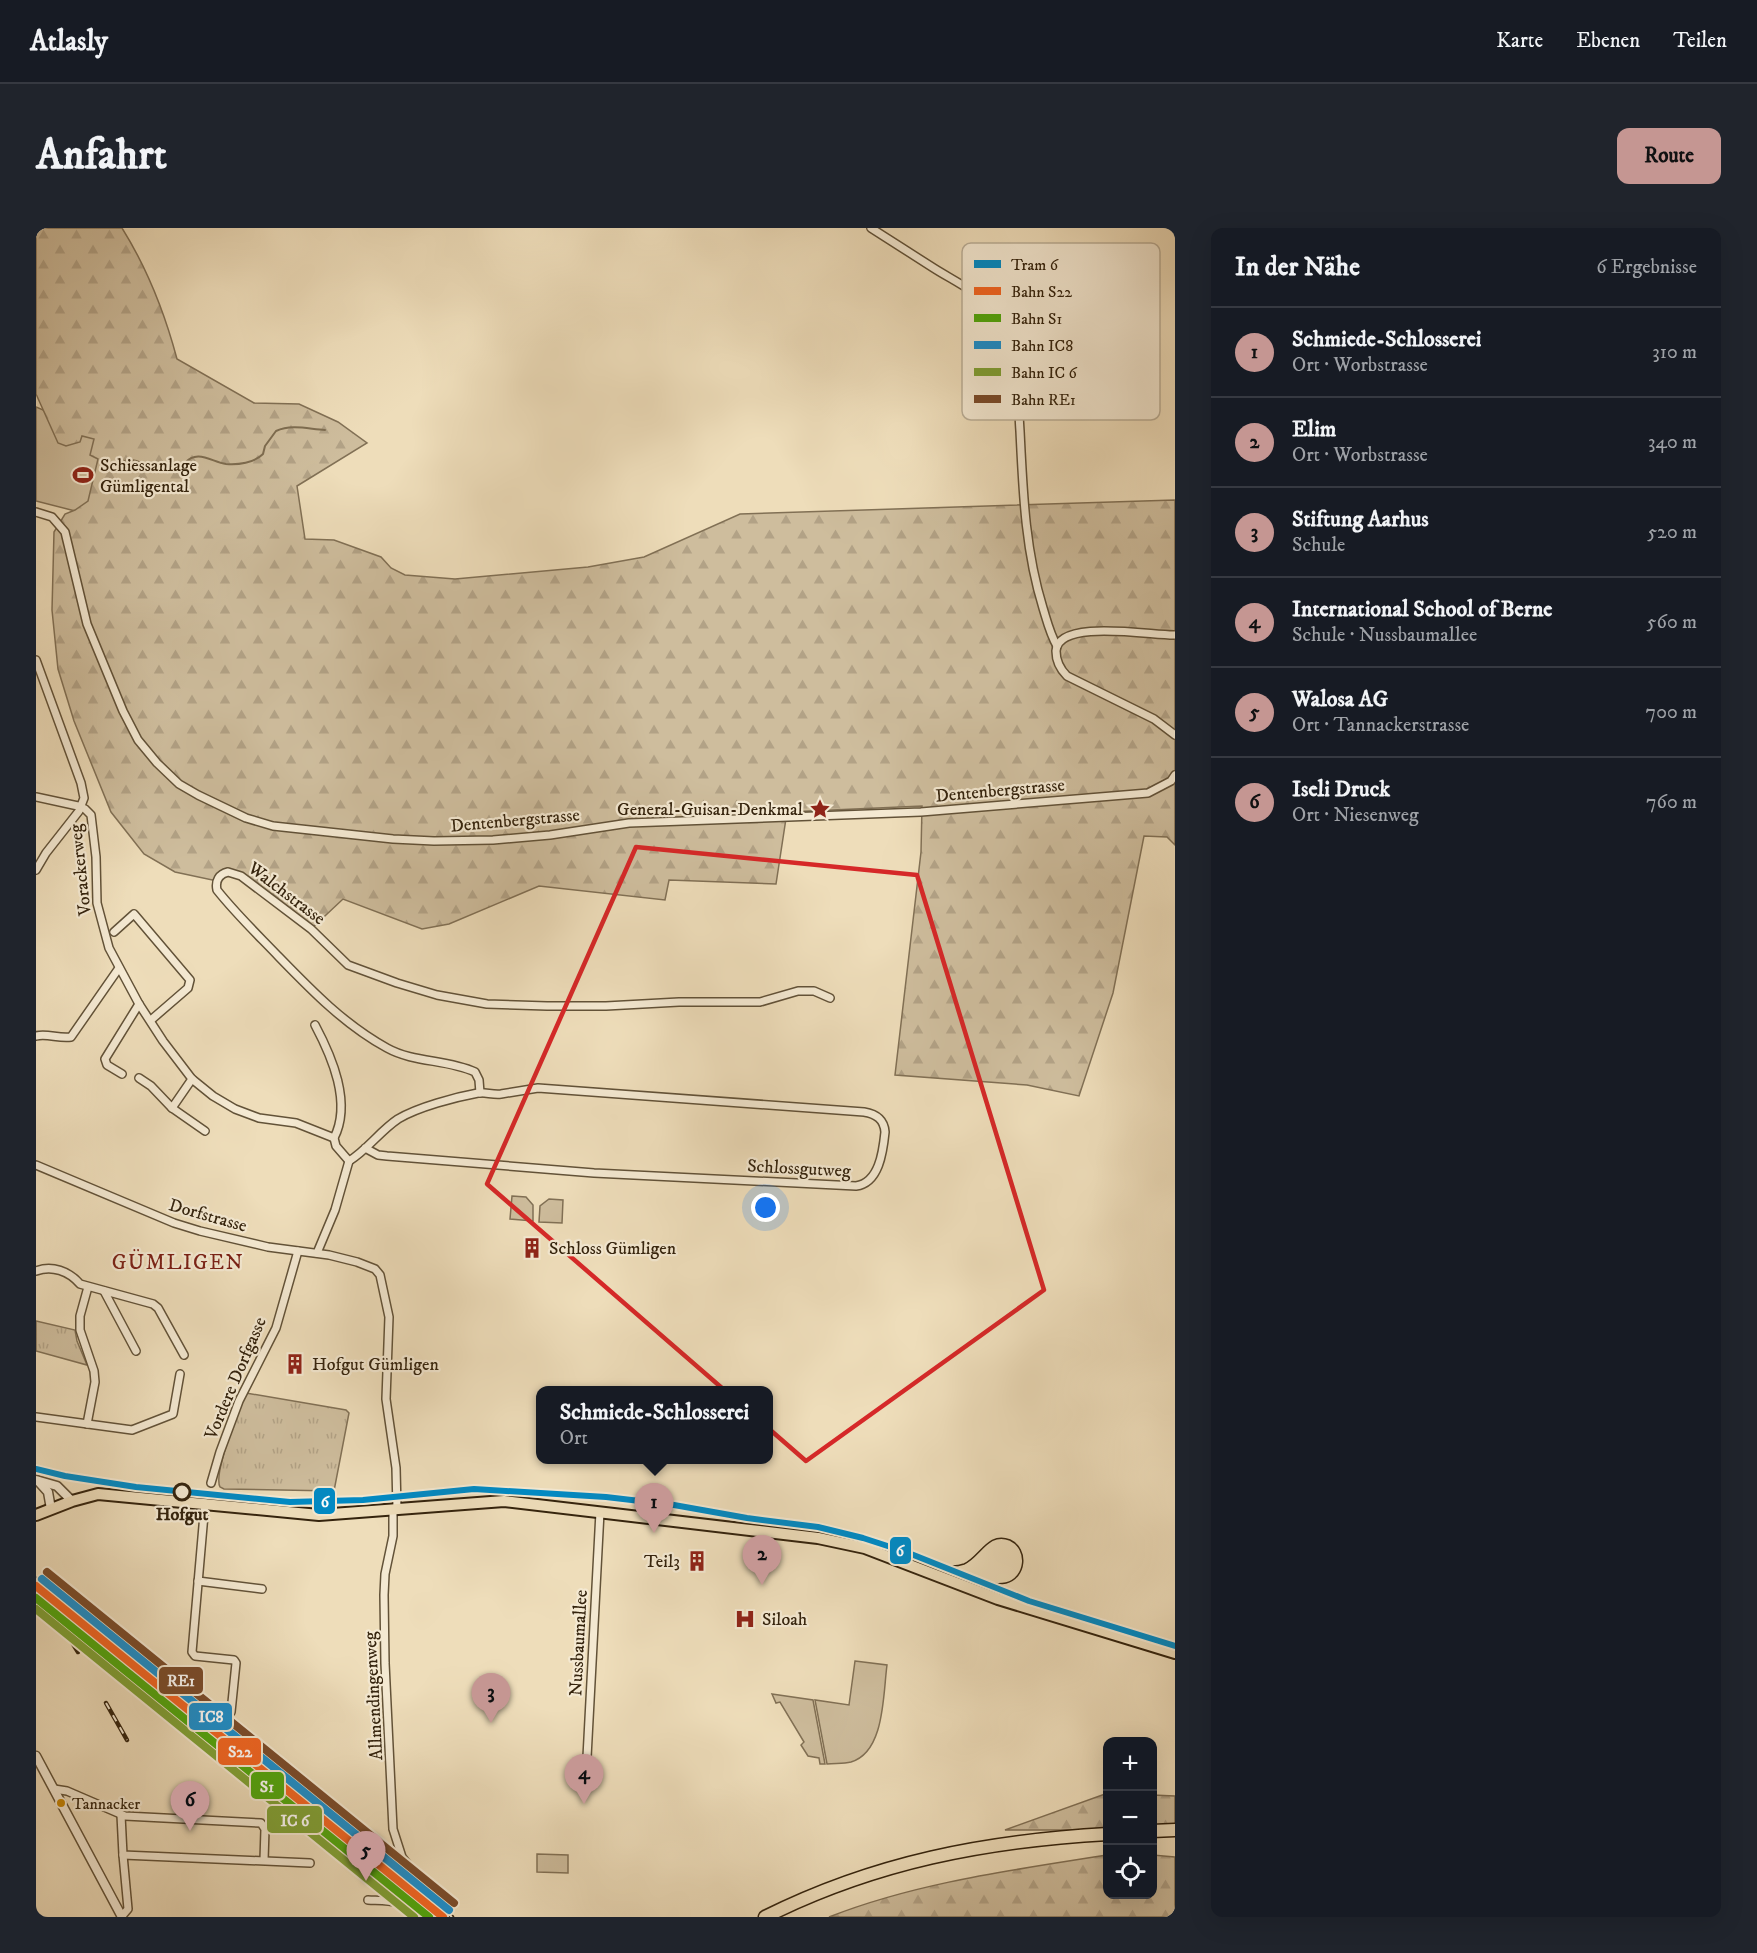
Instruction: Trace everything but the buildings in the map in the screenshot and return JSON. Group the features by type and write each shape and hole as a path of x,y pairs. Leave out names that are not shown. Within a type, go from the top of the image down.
{"highway":[{"path":"1157,1831 1175,1830"},
{"path":"765,1917 840,1885 933,1857 1019,1841 1103,1834"},
{"path":"1157,1837 1175,1836"},
{"path":"778,1917 862,1883 945,1860 1030,1845 1103,1839"}],"main road":[{"path":"36,1515 98,1494 318,1515 504,1501 783,1533 844,1543 906,1562 999,1599 1175,1653"}],"street":[{"path":"871,228 962,286"},
{"path":"1019,420 1028,542 1039,596 1057,646 1058,663 1067,676 1154,719 1175,735"},
{"name":"Dentenbergstrasse","path":"36,512 52,518 65,532 87,624 123,711 138,740 179,784 246,818 273,826 393,839 493,840 550,835 629,823 921,812 1148,793 1171,781 1175,775"},
{"path":"1057,646 1068,635 1082,631 1175,635"},
{"path":"36,660 81,783 84,798 81,807 36,870"},
{"path":"36,797 81,807"},
{"name":"Vorackerweg","path":"81,807 91,815 96,857 97,903 103,932 139,1004 192,1079 225,1104 241,1112 259,1118 296,1123 334,1138"},
{"name":"Walchstrasse","path":"480,1093 479,1080 475,1072 422,1061 388,1049 342,1018 247,925 218,890 219,876 231,872 241,876 311,929 348,965 437,995 487,1004 547,1006 760,1002 798,991 814,991 830,998"},
{"path":"114,932 134,914 190,980 188,988 151,1020"},
{"path":"36,1036 40,1034 71,1037 119,968"},
{"path":"122,1074 107,1065 105,1059 139,1004"},
{"path":"315,1025 335,1068 339,1084 340,1104 334,1138 336,1146 348,1161"},
{"path":"139,1078 151,1086 172,1108 205,1131"},
{"path":"172,1108 192,1079"},
{"name":"Schlossgutweg","path":"365,1148 378,1155 387,1156 594,1173 856,1186 866,1184 874,1177 885,1132 884,1125 878,1117 864,1112 554,1088 499,1094 480,1093"},
{"path":"317,1253 335,1210 348,1161 405,1115 480,1093"},
{"name":"Dorfstrasse","path":"36,1165 183,1226 239,1241 317,1253 357,1262 372,1267 377,1272"},
{"name":"Vordere Dorfgasse","path":"211,1482 239,1401 276,1328 298,1251"},
{"path":"36,1271 46,1267 72,1274 80,1284 88,1287 153,1304 158,1308 184,1355"},
{"name":"Allmendingenweg","path":"377,1272 389,1317 386,1399 396,1468 393,1536 384,1595 393,1829 402,1857 416,1875"},
{"path":"87,1425 95,1382 94,1371 80,1330 80,1316 88,1287"},
{"path":"104,1291 136,1352"},
{"path":"36,1417 132,1430 173,1414 180,1374"},
{"path":"37,1480 57,1486 72,1501"},
{"path":"37,1480 48,1492 51,1509"},
{"path":"205,1503 192,1652 195,1656 234,1660 236,1663 231,1712"},
{"name":"Nussbaumallee","path":"586,1776 600,1512"},
{"path":"198,1581 262,1588"},
{"path":"36,1756 122,1917 128,1909 121,1815"},
{"path":"54,1790 67,1791 130,1817 261,1823 265,1827 264,1860"},
{"path":"123,1855 310,1863"},
{"path":"368,1900 404,1904 416,1917"}],"highlighted area":[{"path":"636,847 917,875 1044,1290 806,1461 487,1184"}],"green space":[{"path":"36,228 122,228 154,292 177,359 254,403 299,404 338,422 367,443 297,486 305,539 334,540 381,557 391,568 405,575 455,579 588,567 644,557 740,514 1175,500 1175,845 1167,837 1144,836 1113,993 1079,1096 1027,1085 895,1075 921,852 922,806 787,812 776,884 669,880 665,900 539,886 449,924 422,929 343,899 311,929 232,872 217,881 175,872 144,854 111,812 74,721 58,669 52,610 54,532 65,514 88,501 98,459 90,455 94,439 82,436 80,442 66,446 58,443 36,394"},
{"path":"36,407 115,441 87,514 36,501"},
{"path":"512,1196 526,1197 533,1205 533,1221 510,1219"},
{"path":"549,1199 563,1200 562,1223 539,1222 540,1206"},
{"path":"36,1321 75,1330 87,1365 36,1351"},
{"path":"246,1393 346,1410 349,1413 334,1491 224,1489 220,1487 223,1456"},
{"path":"855,1661 887,1665 880,1721 870,1747 862,1756 851,1762 827,1764 815,1700 849,1705"},
{"path":"772,1694 813,1700 825,1764 820,1764 819,1758 808,1756 801,1745 804,1742 780,1702 776,1703"},
{"path":"1103,1795 1103,1828 1005,1830"},
{"path":"1157,1795 1175,1796 1175,1824 1157,1825"},
{"path":"537,1854 568,1855 568,1873 537,1872"},
{"path":"1157,1855 1175,1857 1175,1917 829,1917 897,1895 966,1878 1103,1856 1103,1899 1157,1899"}],"waterway":[{"path":"114,468 120,463 131,460 159,469 170,463 185,463 194,457 205,457 226,464 246,463 263,454 265,446 276,431 294,427 325,430"}],"tram line":[{"name":"6","path":"36,1469 136,1487 290,1502 363,1500 474,1489 606,1497 818,1527 906,1552 1029,1601 1175,1646"},
{"path":"932,1562 948,1566 964,1564 990,1542 1002,1538 1010,1540 1020,1550 1023,1563 1021,1570 1013,1580 996,1584 965,1576"}],"railway":[{"path":"36,1579 452,1917"},
{"path":"36,1597 58,1620 78,1652"},
{"path":"134,1670 214,1737"},
{"path":"106,1703 127,1740"}],"rail line":[{"name":"RE1","path":"47,1572 454,1903"},
{"name":"IC8","path":"42,1579 449,1910"},
{"name":"S22","path":"36,1586 443,1917"},
{"name":"S1","path":"36,1598 429,1917"}],"transit line":[{"path":"36,1609 414,1917"}],"place":[{"name":"Schiessanlage Gümligental","path":"83,475"},
{"name":"General-Guisan-Denkmal","path":"820,809"},
{"name":"Schloss Gümligen","path":"532,1248"},
{"name":"Hofgut Gümligen","path":"295,1364"},
{"name":"Hofgut","path":"182,1492"},
{"name":"Schmiede-Schlosserei","path":"654,1533"},
{"name":"Teil3","path":"697,1561"},
{"name":"Elim","path":"762,1585"},
{"name":"Siloah","path":"745,1619"},
{"name":"Stiftung Aarhus","path":"491,1723"},
{"name":"Tannacker","path":"61,1803"},
{"name":"International School of Berne","path":"584,1804"},
{"name":"Iseli Druck","path":"190,1831"},
{"name":"Walosa AG","path":"366,1881"}],"district":[{"name":"GÜMLIGEN","path":"178,1262"}]}
